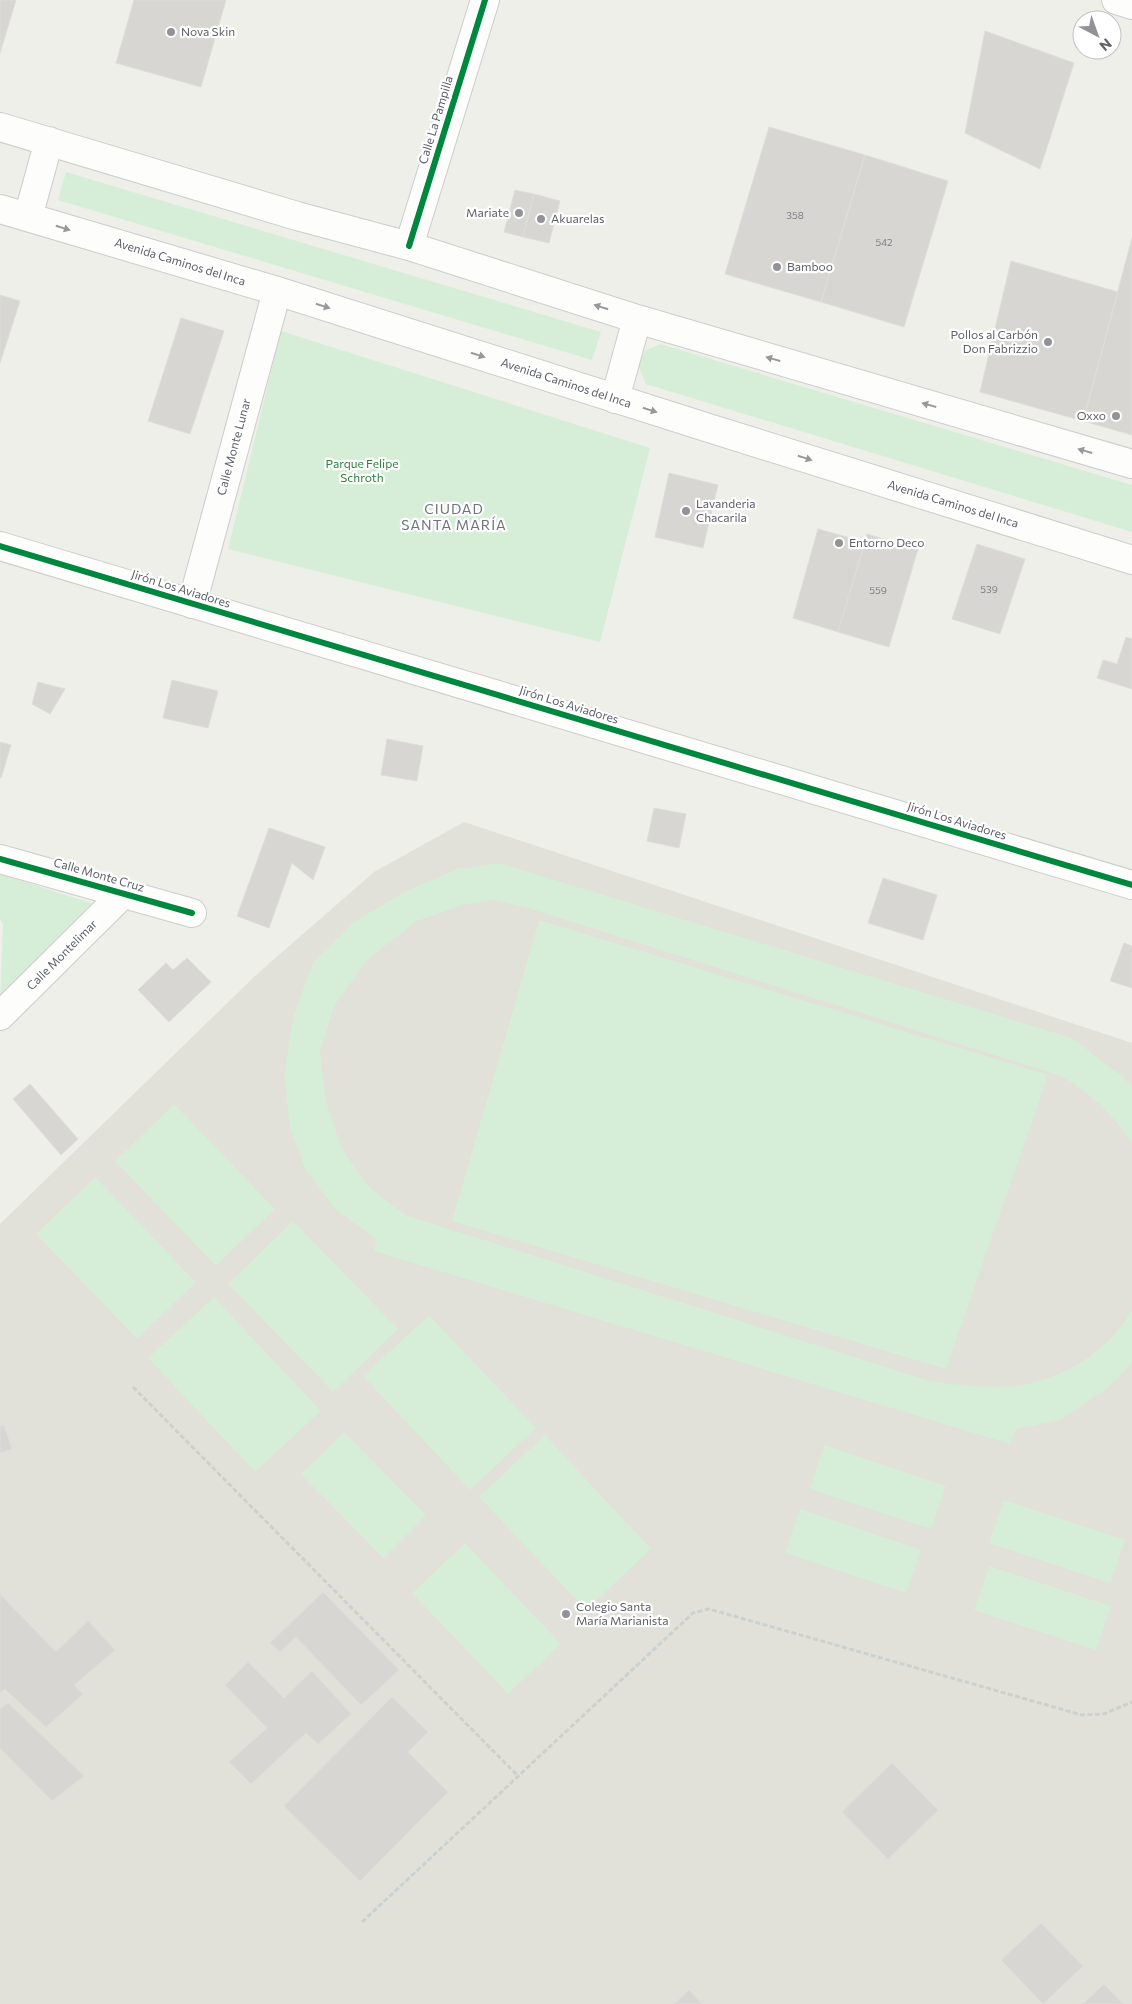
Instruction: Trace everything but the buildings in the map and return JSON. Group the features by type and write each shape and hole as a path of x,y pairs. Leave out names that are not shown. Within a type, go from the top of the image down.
{"main road":[{"name":"Calle La Pampilla","path":"409,246 485,0"},
{"path":"1116,0 1132,5"},
{"path":"0,127 297,216 409,246 637,319 1132,464"},
{"path":"28,217 49,141"},
{"name":"Avenida Caminos del Inca","path":"0,209 277,291 615,399 1132,560"},
{"name":"Calle Monte Lunar","path":"192,604 277,291"},
{"path":"615,399 637,319"},
{"name":"Jirón Los Aviadores","path":"0,546 1132,885"},
{"name":"Calle Monte Cruz","path":"0,859 192,913"},
{"name":"Calle Montelimar","path":"0,1016 124,894"}],"path":[{"path":"133,1387 518,1776"},
{"path":"362,1922 693,1613 709,1609 1082,1715 1104,1714 1132,1702"}],"shaded area":[{"name":"Colegio Santa María Marianista","path":"464,822 1132,1043 1132,2004 0,2004 0,1224 256,975 374,872"}],"green space":[{"path":"66,172 601,332 592,360 58,200"},
{"name":"Parque Felipe Schroth","path":"281,331 650,448 600,642 228,549"},
{"path":"660,344 1132,485 1132,532 646,384 638,365 645,351"},
{"path":"499,863 1072,1038 1132,1086 1132,1143 1101,1105 1083,1090 1061,1076 528,908 495,900 463,905 417,921 368,959 334,1006 320,1052 326,1102 342,1149 368,1186 405,1215 930,1381 972,1386 1004,1387 1032,1383 1049,1378 1083,1361 1098,1350 1123,1324 1132,1309 1132,1363 1109,1387 1060,1420 1016,1429 1010,1444 374,1251 376,1239 336,1210 306,1171 290,1128 284,1076 293,1018 313,962 354,922 404,892 457,869"},
{"path":"0,874 97,905 0,1002 3,925 0,919"},
{"path":"539,920 1048,1075 946,1369 452,1221"},
{"path":"174,1104 275,1209 216,1266 115,1161"},
{"path":"95,1177 196,1282 137,1339 36,1234"},
{"path":"293,1221 398,1329 333,1392 228,1284"},
{"path":"214,1297 321,1411 255,1472 148,1358"},
{"path":"429,1315 536,1428 470,1490 363,1376"},
{"path":"344,1432 426,1515 383,1558 301,1474"},
{"path":"545,1435 651,1549 586,1610 479,1497"},
{"path":"824,1445 946,1486 931,1529 810,1489"},
{"path":"1004,1500 1125,1540 1110,1583 989,1543"},
{"path":"800,1509 921,1550 906,1593 785,1553"},
{"path":"465,1543 561,1644 508,1694 412,1593"},
{"path":"989,1566 1111,1606 1096,1650 974,1610"}],"cycle path":[{"path":"409,246 485,0"},
{"path":"0,546 1132,885"},
{"path":"0,859 192,913"}],"place":[{"name":"Nova Skin","path":"171,32"},
{"name":"Mariate","path":"519,213"},
{"name":"Akuarelas","path":"541,219"},
{"name":"Bamboo","path":"777,267"},
{"name":"Pollos al Carbón Don Fabrizzio","path":"1048,342"},
{"name":"Oxxo","path":"1116,416"},
{"name":"Lavanderia Chacarila","path":"686,511"},
{"name":"Entorno Deco","path":"839,543"},
{"name":"Colegio Santa María Marianista","path":"566,1614"}],"district":[{"name":"CIUDAD SANTA MARÍA","path":"454,518"}]}
